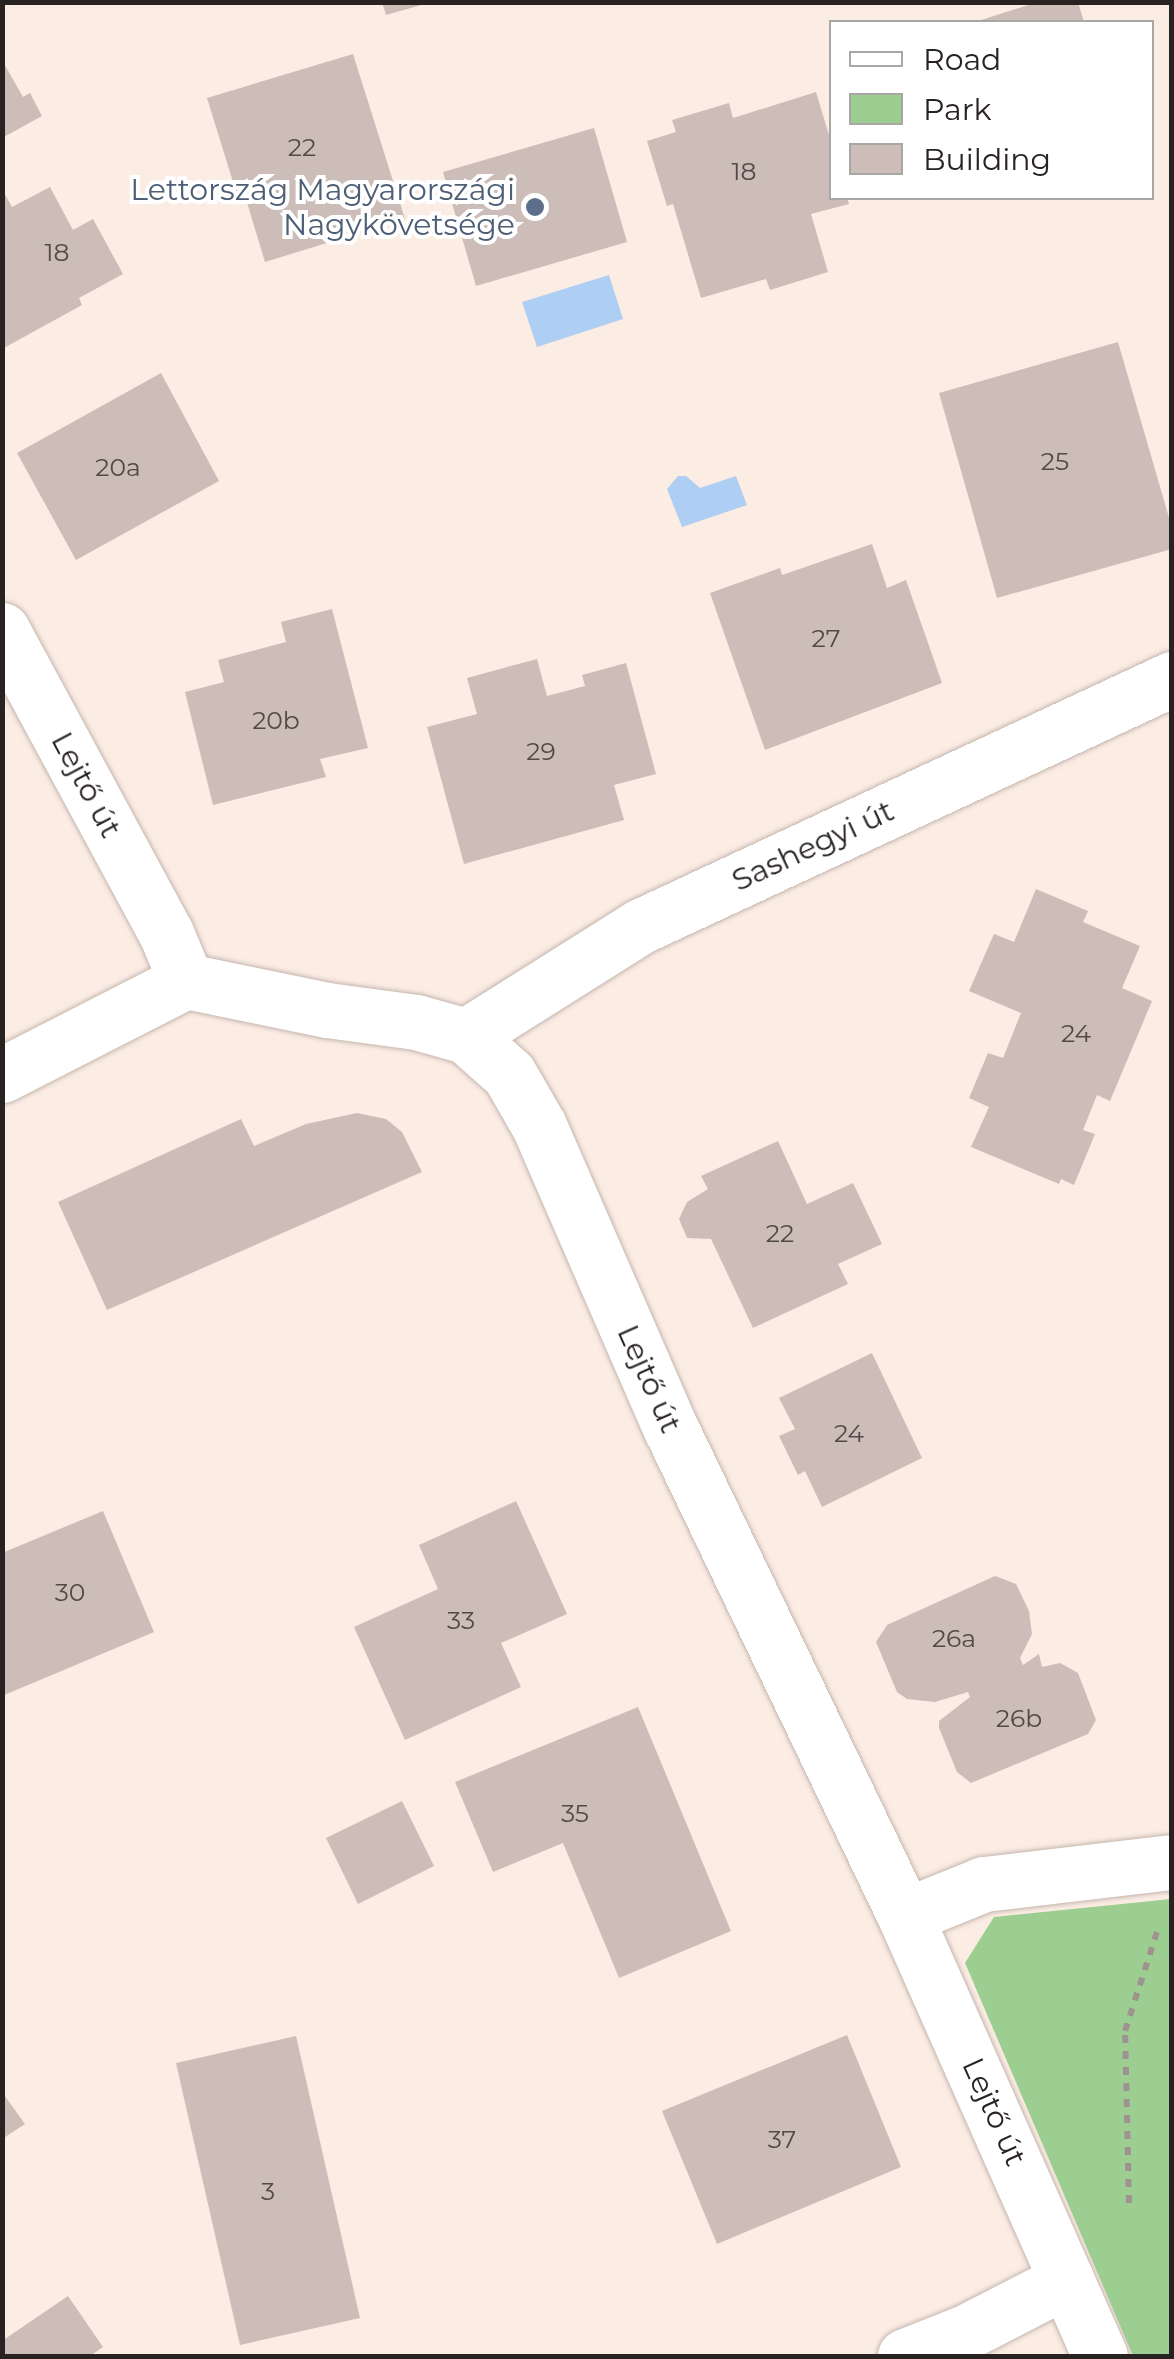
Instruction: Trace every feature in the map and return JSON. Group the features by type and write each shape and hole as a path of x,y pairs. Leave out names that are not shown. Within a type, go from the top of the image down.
{"street":[{"name":"Lejtő út","path":"2,630 166,933 186,982 327,1010 416,1022 466,1036 509,1074 539,1126 670,1429 905,1916 1100,2356"},
{"name":"Sashegyi út","path":"466,1036 641,926 1172,679"},
{"path":"2,1074 186,982"},
{"path":"905,1916 984,1884 1172,1862"},
{"path":"905,2356 968,2331 1068,2280"}],"path":[{"path":"1129,2203 1126,2032 1160,1922"}],"green space":[{"path":"1171,1899 1171,2356 1133,2356 965,1963 994,1917"}],"water":[{"path":"609,275 623,319 537,347 522,302"},
{"path":"678,476 686,476 700,488 736,476 747,505 682,527 667,489"}],"building":[{"path":"382,2 424,2 425,4 386,15"},
{"path":"1038,2 1078,2 1083,20 981,20"},
{"path":"353,54 405,219 265,262 245,196 238,198 207,98"},
{"path":"2,60 23,97 30,93 42,116 2,138"},
{"path":"816,92 829,135 829,200 848,200 849,204 811,214 828,272 770,290 766,279 701,298 673,204 667,206 647,141 676,132 672,120 729,103 733,118"},
{"name":"Lettország Magyarországi Nagykövetsége","path":"594,128 627,242 476,286 443,172"},
{"path":"50,187 73,230 93,219 123,274 79,298 82,305 2,349 2,189 12,207"},
{"path":"1118,342 1172,528 1172,549 997,598 939,393"},
{"path":"161,373 219,481 76,560 17,453"},
{"path":"872,544 887,588 906,580 942,683 765,750 710,593 780,568 782,575"},
{"path":"332,609 368,748 320,759 326,777 213,805 185,692 224,682 218,660 286,642 281,622"},
{"path":"537,659 547,696 585,686 582,675 626,663 656,774 614,785 624,820 464,864 427,727 477,714 467,678"},
{"path":"1036,889 1088,911 1083,922 1140,946 1122,988 1152,1001 1110,1101 1097,1095 1083,1130 1095,1134 1074,1185 1061,1179 1059,1184 971,1147 989,1107 969,1098 988,1053 1003,1058 1021,1013 969,991 994,934 1014,942"},
{"path":"357,1113 386,1119 402,1132 422,1172 107,1310 58,1202 241,1119 254,1146 306,1124"},
{"path":"778,1141 807,1204 853,1183 882,1244 838,1264 848,1284 753,1328 711,1239 687,1238 679,1219 687,1202 708,1189 701,1176"},
{"path":"872,1353 922,1458 822,1507 805,1471 798,1475 779,1436 795,1429 779,1398"},
{"path":"516,1501 567,1614 501,1643 521,1687 405,1740 354,1627 438,1589 419,1545"},
{"path":"103,1511 154,1632 2,1696 2,1553"},
{"path":"995,1576 1016,1584 1029,1611 1032,1634 1020,1658 1023,1665 1039,1654 1042,1667 1060,1663 1078,1673 1096,1720 1088,1734 971,1783 957,1772 939,1728 939,1721 970,1697 968,1692 935,1702 907,1699 897,1692 876,1642 887,1625"},
{"path":"638,1707 731,1931 619,1978 563,1843 493,1872 455,1782"},
{"path":"402,1801 434,1866 358,1904 326,1838"},
{"path":"847,2035 901,2167 717,2244 662,2111"},
{"path":"296,2036 360,2318 240,2345 176,2063"},
{"path":"2,2092 25,2124 2,2139"},
{"path":"68,2296 103,2347 90,2356 2,2356 2,2341"}],"place":[{"name":"Lettország Magyarországi Nagykövetsége","path":"535,207"}]}
